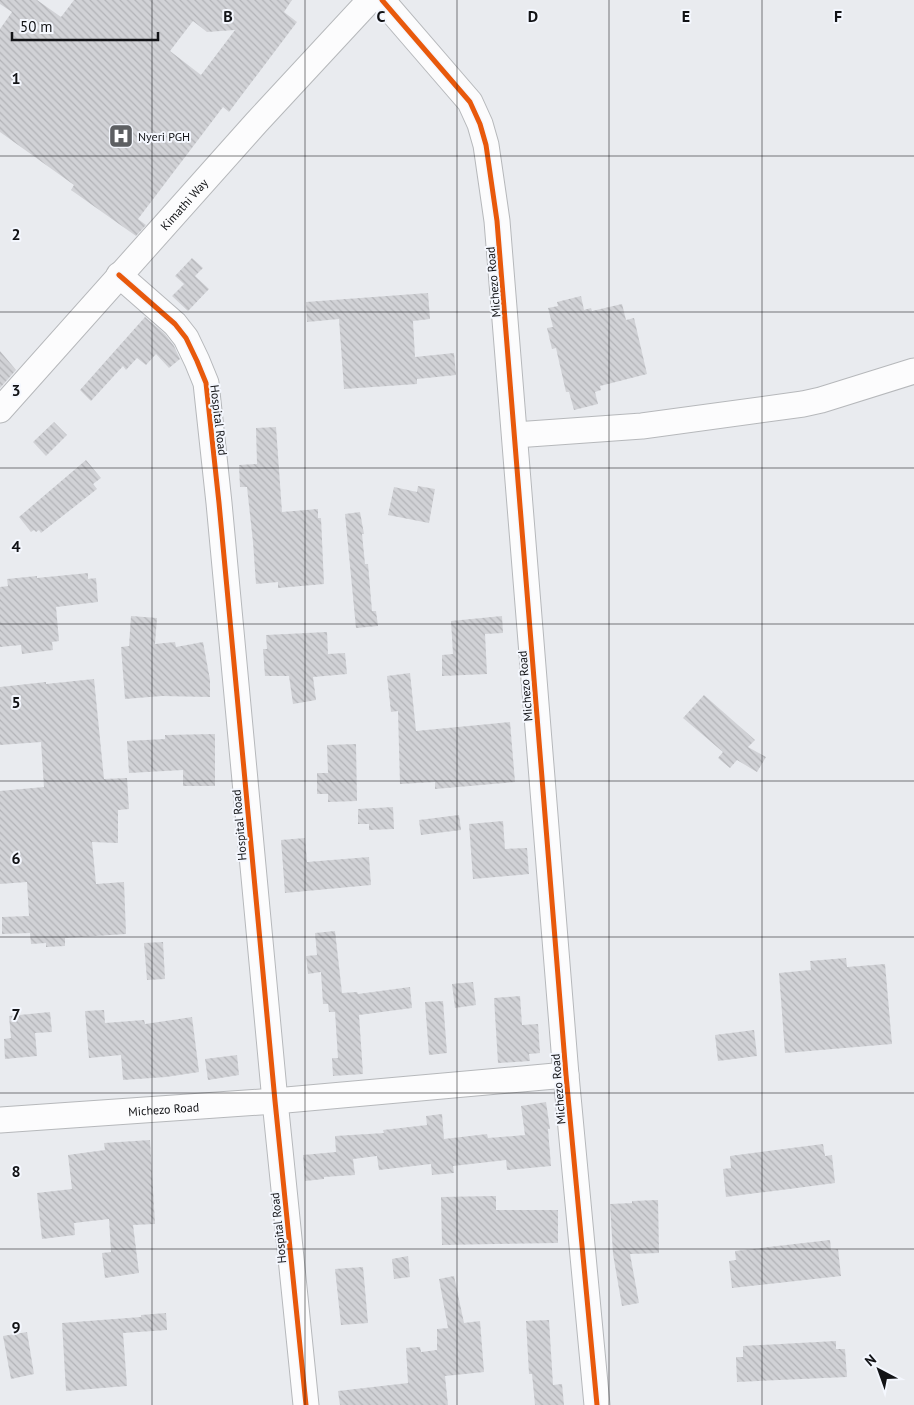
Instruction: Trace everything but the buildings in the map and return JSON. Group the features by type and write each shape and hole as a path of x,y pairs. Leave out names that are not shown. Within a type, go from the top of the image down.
{"street":[{"name":"Kimathi Way","path":"0,410 256,122 370,0"},
{"name":"Michezo Road","path":"382,0 470,102 480,124 486,145 498,220 566,1075 597,1405"},
{"name":"Hospital Road","path":"119,275 174,324 186,338 206,383 306,1405"},
{"path":"515,435 642,426 803,404 822,400 914,371"},
{"name":"Michezo Road","path":"0,1120 275,1101 566,1075"}],"cycle path":[{"path":"382,0 470,102 480,124 486,145 497,221 566,1075 597,1405"},
{"path":"119,275 175,324 186,338 206,383 306,1405"}],"place":[{"name":"Nyeri PGH","path":"121,136"}]}
